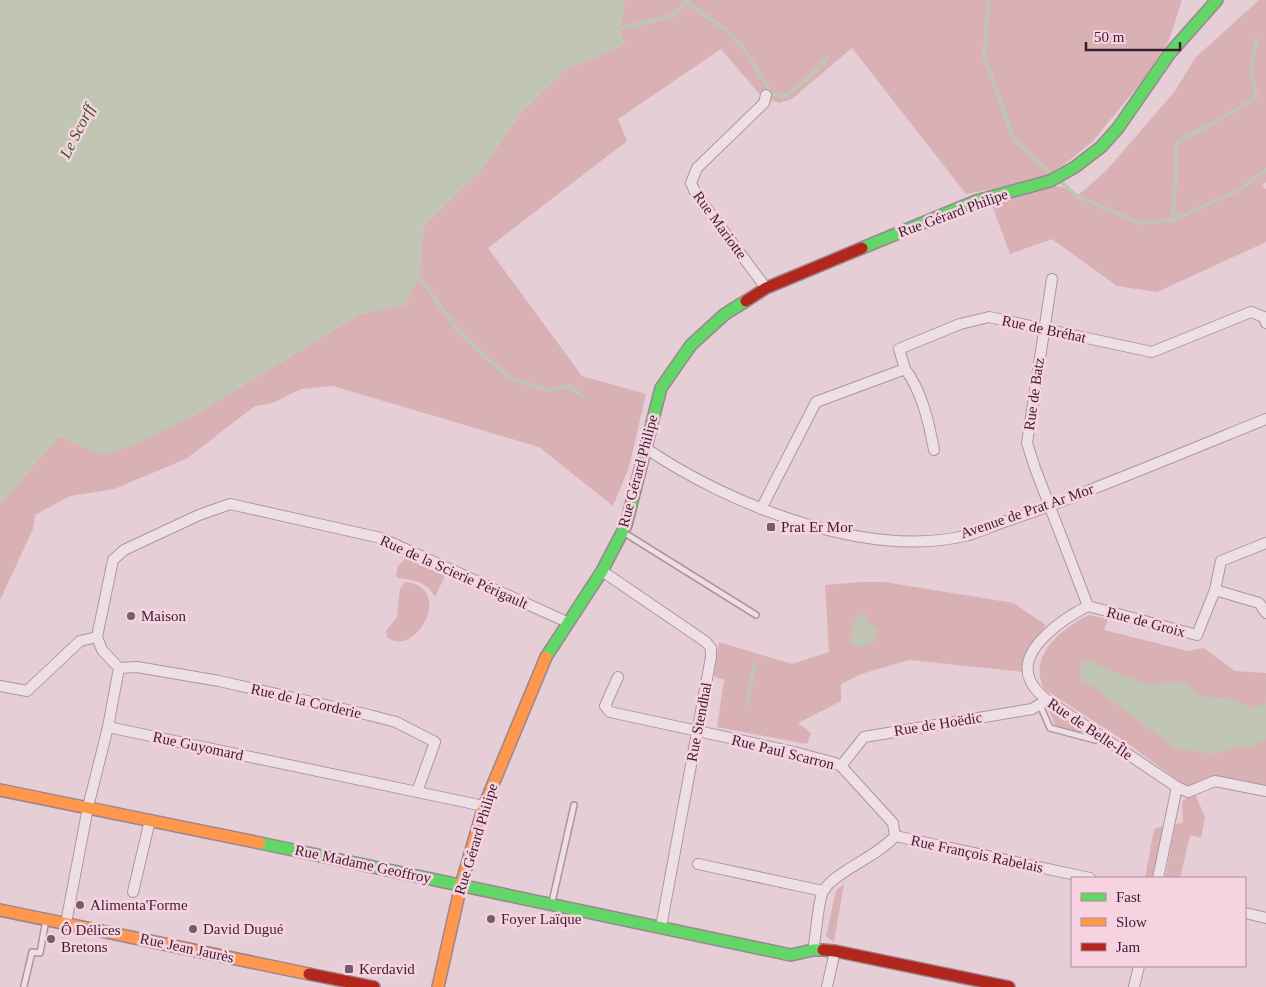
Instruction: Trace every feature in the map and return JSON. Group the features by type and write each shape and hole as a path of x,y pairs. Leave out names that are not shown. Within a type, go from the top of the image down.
{"street":[{"name":"Rue Gérard Philipe","path":"438,987 461,885 484,806 543,662 567,622 602,571 622,532 661,388 675,365 691,345 725,314 766,288 982,199 1041,184 1058,177 1088,158 1118,128 1170,53 1217,0"},
{"name":"Rue Mariotte","path":"766,95 764,103 698,168 691,183 696,194 766,288"},
{"name":"Rue de Batz","path":"1050,506 1034,468 1027,443 1052,279"},
{"name":"Rue de Bréhat","path":"904,369 899,348 960,324 989,317 1152,352 1251,312 1264,317 1266,322"},
{"path":"761,509 816,402 904,369 914,380 931,432 934,450"},
{"name":"Avenue de Prat Ar Mor","path":"644,447 665,462 761,509 802,523 844,533 907,541 965,536 1050,506 1266,419"},
{"name":"Rue de la Scierie Périgault","path":"97,637 113,560 124,550 149,538 199,515 230,504 381,538 567,622"},
{"path":"1050,506 1088,606"},
{"name":"Rue de Groix","path":"1088,606 1197,635 1216,590 1221,561 1266,543"},
{"name":"Rue Stendhal","path":"602,571 706,642 711,648 711,657 661,927"},
{"path":"1216,590 1259,603 1266,613"},
{"name":"Rue de Belle-Île","path":"1088,606 1062,621 1039,641 1032,654 1028,678 1043,703 1100,736 1177,787"},
{"path":"0,686 27,691 80,641 97,637 102,650 119,668 108,727 88,807 66,922"},
{"name":"Rue de la Corderie","path":"119,668 137,667 219,681 396,722 435,742 417,792"},
{"name":"Rue Paul Scarron","path":"618,677 605,706 610,712 794,752 841,766 893,822 895,836"},
{"name":"Rue de Hoëdic","path":"841,766 864,737 1032,709 1043,703"},
{"name":"Rue Guyomard","path":"108,727 484,806"},
{"path":"1158,877 1177,787 1188,792 1215,781 1266,791"},
{"name":"Rue Madame Geoffroy","path":"0,790 552,903 790,955 813,950 836,951 1009,987"},
{"path":"133,892 150,820"},
{"name":"Rue François Rabelais","path":"823,891 831,882 886,846 895,836 1085,877"},
{"path":"698,864 823,891 813,950"},
{"name":"Rue Jean Jaurès","path":"0,910 66,922 372,987"},
{"path":"1246,913 1266,918"},
{"path":"827,987 836,951"},
{"path":"1134,987 1139,967"}],"lane":[{"path":"622,532 756,615"},
{"path":"1043,703 1050,728 1095,740 1100,736"},
{"path":"552,903 574,805"},
{"path":"24,986 32,952 40,954 46,919"}],"shaded area":[{"path":"625,0 1182,0 1169,40 1148,74 1093,141 1070,160 1040,180 966,194 852,48 792,99 779,103 762,97 721,49 618,119 627,141 488,248 582,376 646,394 629,467 613,506 539,447 333,386 301,389 273,403 255,406 186,459 114,489 70,496 35,515 33,529 0,600 0,504 59,436 102,455 193,416 360,314 405,305 419,276 424,226 482,169 520,114 565,70 625,44 619,29"},
{"path":"1259,0 1266,0 1266,182 1262,186 1266,189 1266,242 1157,292 1117,286 1052,239 1010,254 992,205 1055,186 1066,188 1082,200 1077,196 1106,171 1175,91 1195,58"},
{"path":"406,558 445,576 435,597 424,584 396,576 398,566"},
{"path":"405,582 420,587 428,596 429,608 426,620 418,631 409,639 398,641 387,637 386,631 397,617 400,589"},
{"path":"885,582 1013,603 1046,625 1029,652 1024,672 909,660 861,674 841,684 841,701 798,723 811,733 807,744 717,727 724,680 714,676 719,642 792,664 829,652 825,585"},
{"path":"1089,615 1108,619 1104,630 1188,651 1204,648 1235,671 1266,673 1266,785 1213,776 1187,787 1120,738 1044,689 1040,677 1040,665 1050,644 1068,627"},
{"path":"1052,708 1088,732 1086,734 1056,727 1049,710"},
{"path":"1195,794 1205,817 1201,838 1190,835 1180,877 1165,877 1175,825 1183,822 1182,801"},
{"path":"1164,826 1154,877 1145,877 1154,829"},
{"path":"844,884 834,942 826,936 836,891"}],"water":[{"name":"Le Scorff","path":"0,0 625,0 619,29 625,44 565,70 520,114 482,169 424,226 419,276 405,305 360,314 193,416 137,444 102,455 59,436 0,504"},
{"path":"864,612 868,623 877,629 875,641 858,648 850,643 854,622"},
{"path":"1089,659 1106,669 1146,684 1188,683 1197,696 1232,699 1252,708 1266,703 1266,739 1251,748 1243,746 1214,754 1175,748 1092,686 1081,682 1080,665"},
{"path":"753,662 757,662 748,706 745,705"}],"waterway":[{"path":"614,28 619,29 675,15 688,0"},
{"path":"989,0 984,55 1014,140 1053,175"},
{"path":"686,2 725,29"},
{"path":"730,34 744,49 769,89"},
{"path":"1173,220 1177,143 1237,110 1256,97 1251,70 1256,39"},
{"path":"774,94 783,97 805,81 828,58"},
{"path":"1058,179 1077,196 1139,223 1173,220 1239,190 1266,170"},
{"path":"416,273 457,329 509,378 548,390 569,386 583,397"}],"traffic: fast":[{"path":"862,248 976,201 1050,181 1075,167 1101,147 1118,128 1170,53 1217,0"},
{"path":"546,657 602,571 626,525 661,388 691,345 725,314 746,301"},
{"path":"260,843 791,955 813,950 823,950"}],"traffic: slow":[{"path":"438,987 461,885 484,806 546,657"},
{"path":"0,790 260,843"},
{"path":"0,910 309,974"}],"traffic: jam":[{"path":"746,301 766,288 862,248"},
{"path":"823,950 1009,987"},
{"path":"309,974 374,987"}],"place":[{"name":"Prat Er Mor","path":"771,527"},
{"name":"Maison","path":"131,616"},
{"name":"Alimenta'Forme","path":"80,905"},
{"name":"Foyer Laïque","path":"491,919"},
{"name":"David Dugué","path":"193,929"},
{"name":"Ô Délices Bretons","path":"51,939"},
{"name":"Kerdavid","path":"349,969"}]}
